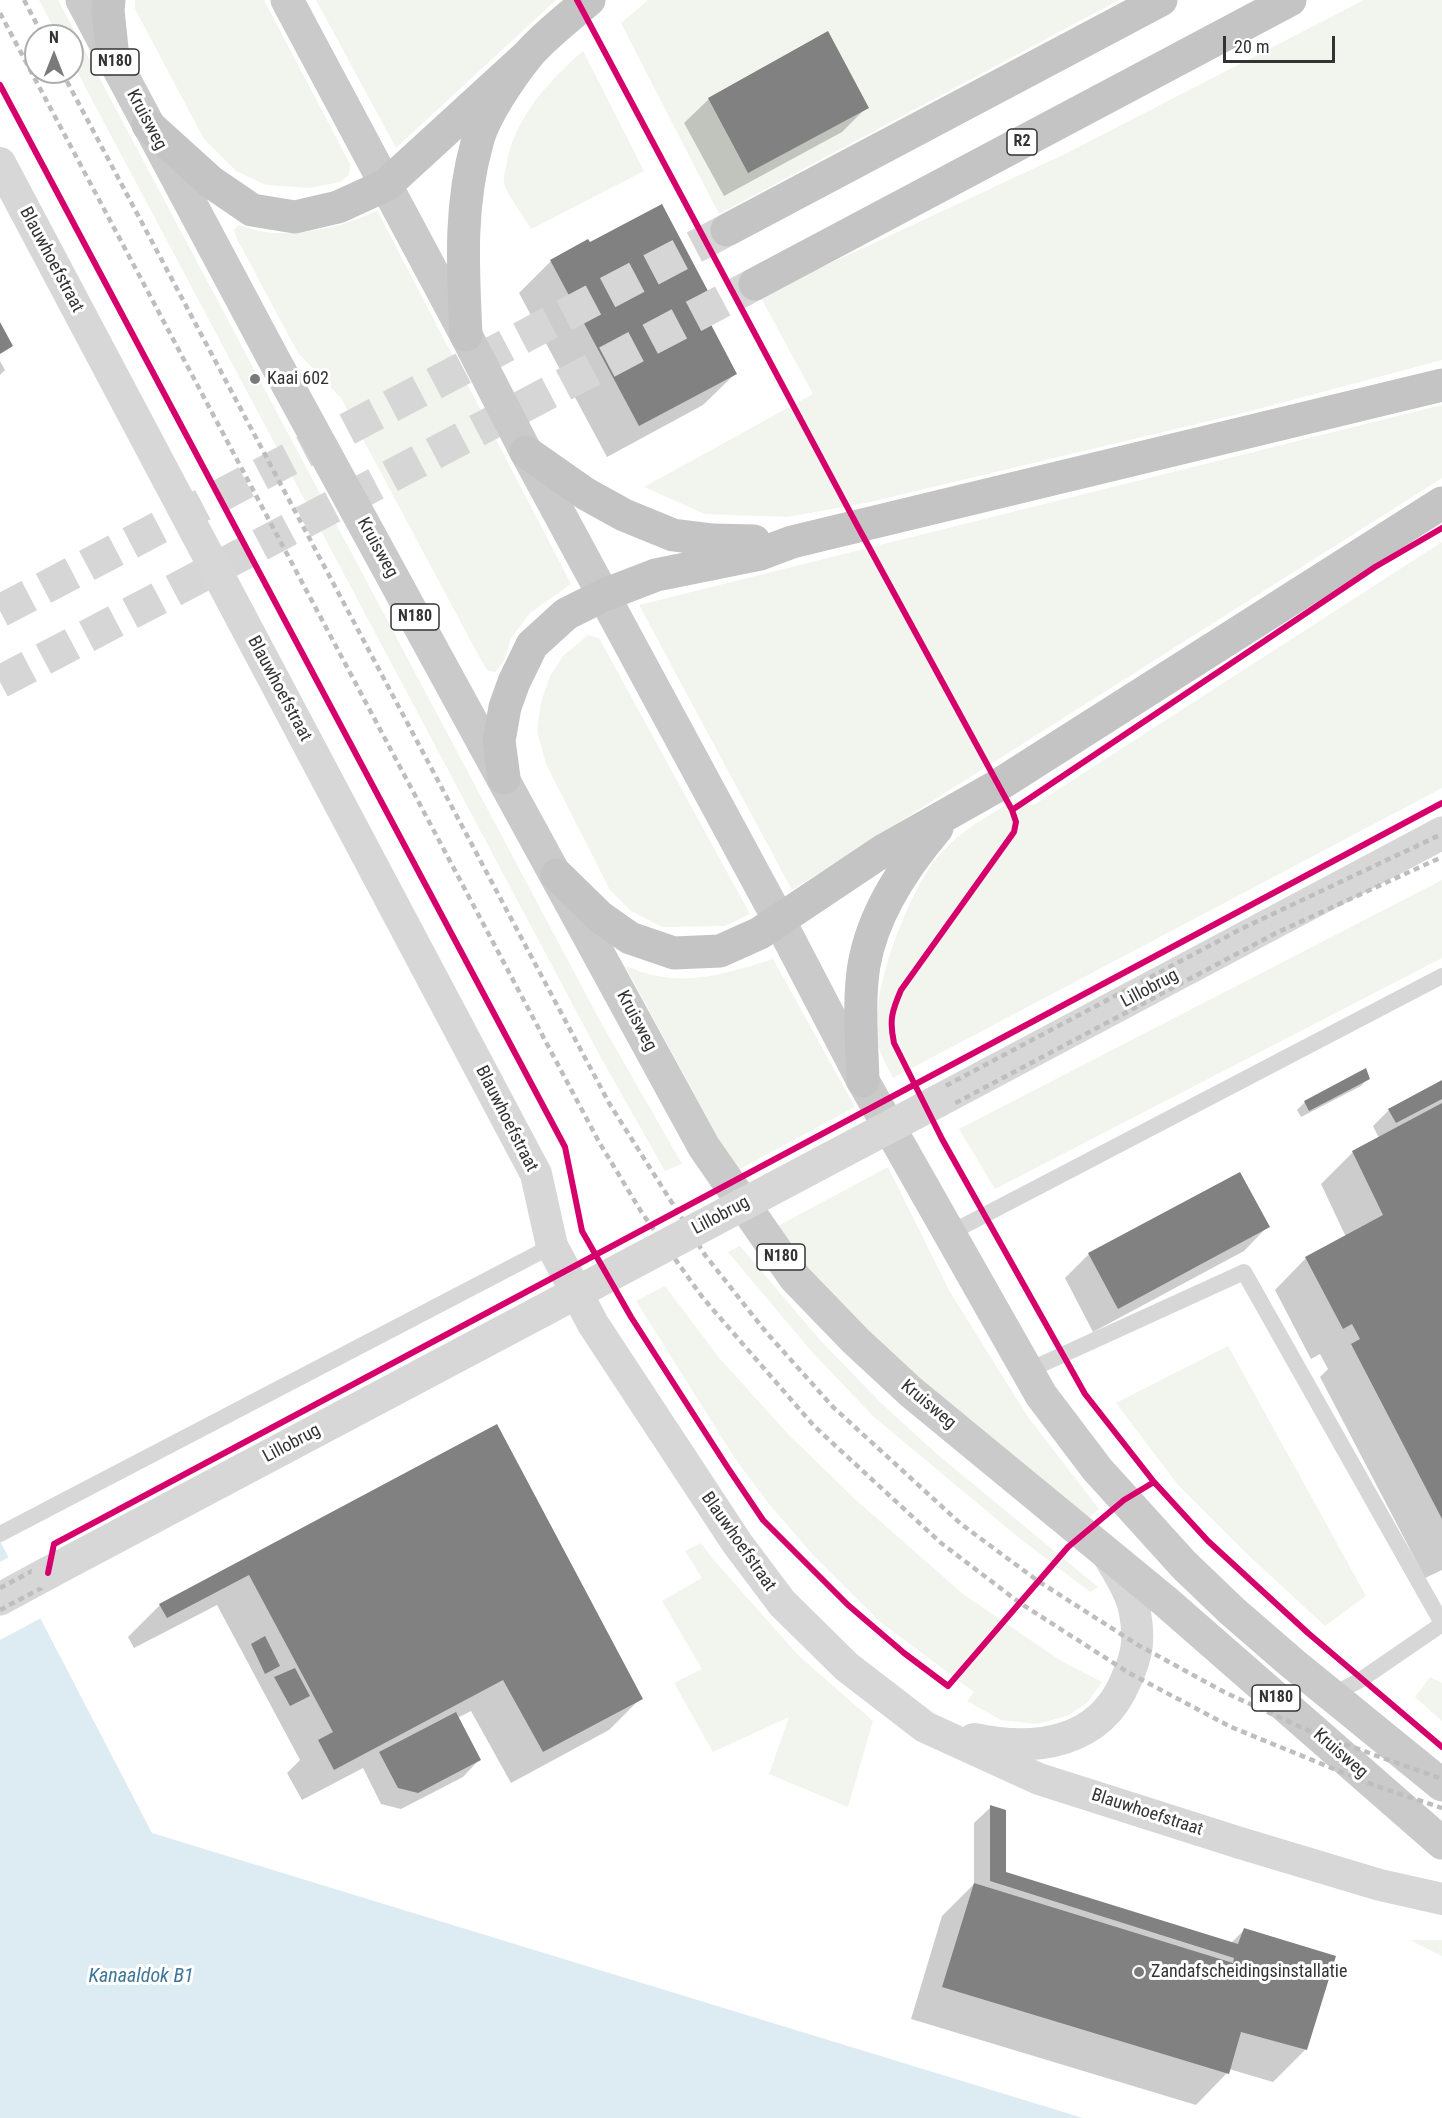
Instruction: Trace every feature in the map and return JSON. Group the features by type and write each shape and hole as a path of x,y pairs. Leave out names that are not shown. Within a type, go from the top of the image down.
{"highway":[{"path":"109,0 113,58"},
{"path":"148,125 211,182 252,210 295,217 338,207 386,186 589,0"},
{"path":"727,230 1161,0"},
{"name":"R2","path":"754,284 1290,0"},
{"path":"466,334 462,252 465,204 477,141 497,99 528,54"},
{"path":"504,778 499,741 505,707 532,645 566,614 604,595 656,575 760,554 792,542 1442,385"},
{"path":"526,452 586,494 624,515 673,535 713,540 792,542"},
{"path":"557,875 600,917 630,938 674,953 720,951 760,933 884,850 948,815 1442,503"},
{"path":"863,1081 861,1021 864,965 879,915 914,854 948,815"}],"main road":[{"name":"Kruisweg","path":"82,0 273,358 705,1147 795,1278 910,1392 1165,1601 1442,1843"},
{"name":"N180","path":"287,0 863,1081 1041,1395 1090,1460 1184,1565 1232,1611 1442,1785"}],"street":[{"name":"Blauwhoefstraat","path":"0,164 536,1174 552,1246 593,1324 736,1543 782,1603 847,1667 925,1727 1039,1779 1380,1885 1442,1899"},
{"name":"Lillobrug","path":"0,1599 1442,833"},
{"path":"925,1727 988,1742 1027,1745 1068,1739 1101,1719 1120,1697 1138,1645 1135,1611 1125,1585 1108,1555"}],"lane":[{"path":"950,1233 1442,976"},
{"path":"0,1534 552,1246"},
{"path":"1027,1371 1244,1272 1442,1624 1362,1679 1332,1695"}],"shaded area":[{"path":"39,0 58,0 71,24 52,24"},
{"path":"135,0 264,0 350,164 349,175 340,182 310,188 266,185 236,171 204,139 135,9"},
{"path":"316,0 556,0 396,148"},
{"path":"648,0 1119,0 719,214 621,23"},
{"path":"1364,0 1442,0 1442,360 1251,411 870,502 788,517 705,514 644,487 813,394 760,296 1065,154"},
{"path":"84,49 599,1019 682,1164 665,1171 600,1056 84,84"},
{"path":"583,51 644,171 531,229 505,186 504,176 510,151 524,118 534,103 557,75"},
{"path":"377,210 571,584 530,613 511,638 504,661 495,672 488,671 481,660 341,398 298,353 234,230 238,225 271,233 314,231 354,220"},
{"path":"1442,405 1442,478 792,890 639,605"},
{"path":"1442,542 1442,788 893,1078 878,1045 877,1025 883,978 909,905 932,864 954,840 976,823 1015,800 1034,805"},
{"path":"588,635 599,638 750,914 725,926 662,927 631,911 610,890 546,764 537,731 541,702 550,676 563,656"},
{"path":"1442,880 1442,958 995,1189 959,1129"},
{"path":"773,959 855,1107 736,1171 625,966 657,976 686,978 730,972"},
{"path":"888,1167 950,1292 1028,1417 1099,1509 1088,1518 926,1387 825,1289 774,1228"},
{"path":"740,1246 820,1340 882,1404 938,1455 1098,1587 1090,1592 1018,1537 874,1417 812,1352 728,1252"},
{"path":"665,1286 720,1359 790,1436 857,1501 963,1594 1061,1661 1102,1682 1087,1703 1067,1716 1037,1724 1001,1720 967,1701 974,1692 878,1620 814,1556 769,1504 736,1460 636,1301"},
{"path":"1228,1346 1366,1596 1325,1626 1245,1552 1178,1485 1116,1403"},
{"path":"701,1543 798,1655 873,1721 848,1807 769,1774 789,1717 713,1752 674,1683 702,1669 662,1601 702,1578 685,1551"},
{"path":"1430,1677 1442,1683 1442,1721 1415,1697"},
{"path":"1410,1940 1442,1940 1442,1956"}],"water":[{"name":"Kanaaldok B1","path":"0,1541 152,1833 1083,2118 0,2118"}],"pier":[{"path":"11,1556 43,1617 0,1640 0,1562"}],"building":[{"path":"828,31 869,108 748,173 708,98"},
{"path":"662,204 718,310 707,317 737,374 639,426 550,260"},
{"path":"0,322 13,346 0,354"},
{"path":"1366,1068 1370,1079 1309,1111 1304,1101"},
{"path":"1442,1080 1442,1099 1396,1123 1388,1109"},
{"path":"1442,1103 1442,1519 1351,1344 1360,1339 1352,1324 1343,1329 1305,1257 1383,1215 1352,1151"},
{"path":"1240,1172 1270,1227 1118,1309 1088,1253"},
{"path":"497,1424 643,1699 543,1752 503,1680 334,1770 318,1740 333,1732 249,1575 167,1618 159,1604"},
{"path":"265,1636 280,1666 265,1674 251,1644"},
{"path":"295,1668 310,1696 290,1706 274,1677"},
{"path":"456,1712 481,1760 418,1793 398,1788 379,1752"},
{"name":"Zandafscheidingsinstallatie","path":"990,1805 1006,1810 1006,1872 1238,1944 1244,1928 1336,1956 1307,2050 1241,2032 1229,2074 942,1987 974,1883 1233,1963 1234,1958 990,1881"}],"tunnel":[{"path":"0,611 727,230"},
{"path":"0,682 755,284"}],"railway":[{"path":"24,0 37,24"},
{"path":"0,13 599,1142 642,1213 703,1298 814,1426 941,1543 1020,1603 1129,1673 1231,1727 1376,1786 1442,1808"},
{"path":"68,84 609,1103 705,1255 766,1332 833,1407 961,1524 1038,1581 1138,1645 1226,1693 1316,1734 1442,1779"},
{"path":"0,1588 1243,928 1442,834"},
{"path":"0,1610 1276,933 1442,857"}],"cycle path":[{"path":"577,0 1012,810 1016,822 1014,832 901,990 892,1016 894,1043 942,1139 1085,1394 1154,1482 1208,1541 1308,1633 1442,1747"},
{"path":"0,85 565,1147 582,1231 631,1317 763,1520 848,1605 904,1653 948,1686 1068,1547 1124,1500 1154,1482"},
{"path":"1012,810 1375,567 1442,528"},
{"path":"48,1573 54,1544 1442,803"}],"place":[{"name":"Kaai 602","path":"255,379"},
{"name":"Zandafscheidingsinstallatie","path":"1139,1972"}]}
